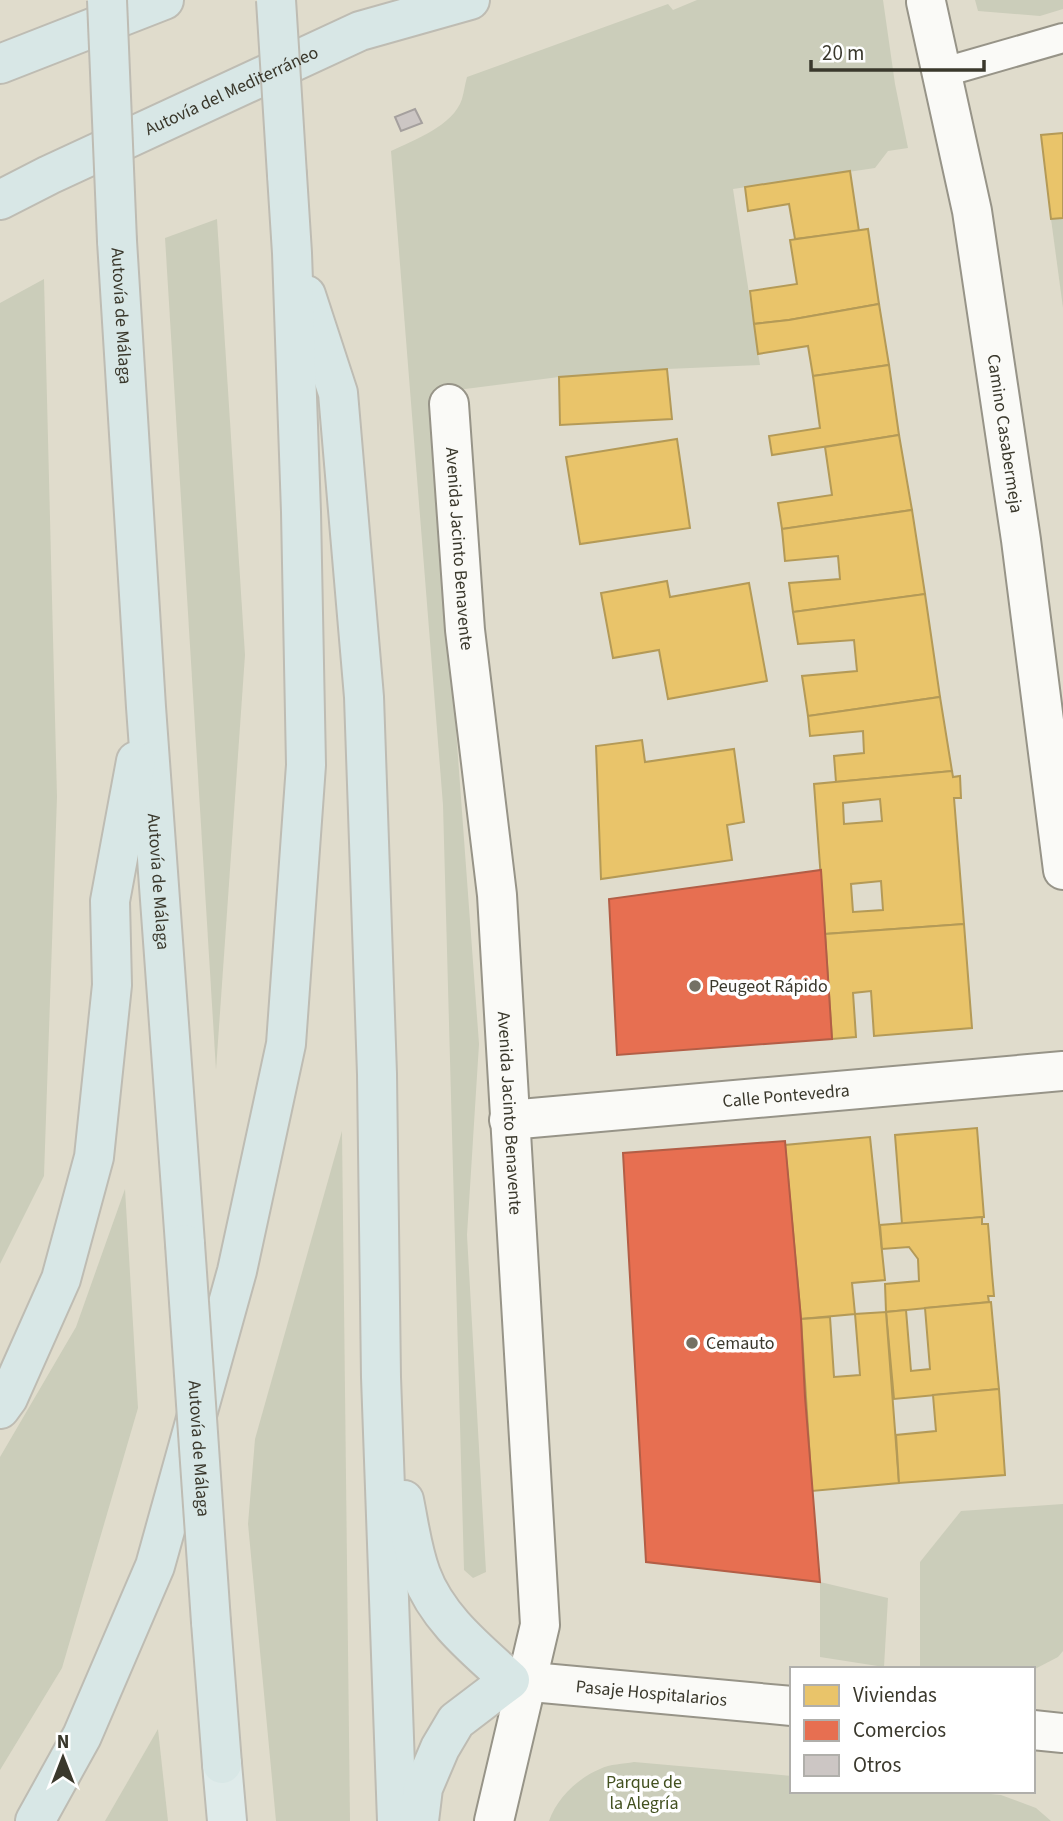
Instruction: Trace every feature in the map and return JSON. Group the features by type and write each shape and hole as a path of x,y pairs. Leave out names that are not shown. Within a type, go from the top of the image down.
{"highway":[{"name":"Autovía de Málaga","path":"107,0 117,241 146,707 227,1821"},
{"path":"0,64 164,0"},
{"path":"35,1821 82,1736 155,1566 237,1271 286,1044 306,765 292,253 276,0"},
{"name":"Autovía del Mediterráneo","path":"0,200 360,31 470,0"},
{"path":"292,253 338,393 362,684 377,1074 381,1377 397,1821"},
{"path":"0,1409 8,1398 61,1279 94,1157 112,985 110,901 146,707"},
{"path":"381,1377 421,1575 440,1610 468,1642 518,1681 456,1721 440,1748 423,1788 419,1821"}],"street":[{"name":"Camino Casabermeja","path":"926,1 972,211 1021,540 1063,870"},
{"name":"Avenida Jacinto Benavente","path":"449,404 465,630 497,895 540,1625 518,1681 494,1821"},
{"name":"Calle Pontevedra","path":"509,1120 1063,1071"},
{"name":"Pasaje Hospitalarios","path":"518,1681 790,1706"},
{"path":"1035,1730 1063,1733"}],"lane":[{"path":"941,73 1063,38"}],"green space":[{"path":"697,0 883,0 895,84 908,148 888,151 875,168 733,189 760,365 559,377 434,393 479,1044 467,1235 486,1572 473,1578 464,1570 443,805 391,151 432,131 450,117 462,99 467,77 668,4 673,10"},
{"path":"975,0 1063,0 1063,9 1040,16 978,11"},
{"path":"1063,218 1063,308 1051,219"},
{"path":"217,219 245,655 216,1070 165,238"},
{"path":"44,279 57,797 44,1176 0,1264 0,303"},
{"path":"342,1131 350,1821 276,1821 248,1524 255,1439"},
{"path":"125,1189 138,1408 62,1668 0,1770 0,1457 76,1327"},
{"path":"1063,1504 1063,1651 1058,1657 1035,1669 920,1667 920,1562 961,1511"},
{"path":"820,1582 888,1598 884,1667 820,1657"},
{"path":"158,1729 168,1821 105,1821"},
{"name":"Parque de la Alegría","path":"634,1762 790,1776 790,1793 1001,1795 1036,1808 1051,1821 549,1821 569,1790 592,1773 612,1765"}],"building: Viviendas":[{"path":"1063,133 1063,218 1051,219 1041,135"},
{"path":"850,171 859,231 795,239 789,204 748,211 745,187"},
{"path":"868,229 879,304 754,324 750,291 797,284 790,240"},
{"path":"879,304 889,365 813,376 808,346 758,354 754,324"},
{"path":"889,365 899,435 772,455 769,436 820,428 813,376"},
{"path":"667,369 672,419 560,425 559,377"},
{"path":"899,435 912,510 782,529 778,503 832,495 825,447"},
{"path":"677,439 690,528 580,544 566,457"},
{"path":"912,510 925,594 793,612 789,583 840,579 838,556 785,561 782,529"},
{"path":"667,581 670,597 749,583 767,681 668,699 659,650 613,658 601,593"},
{"path":"925,594 940,697 808,716 802,676 857,671 854,640 798,644 793,612"},
{"path":"940,697 952,771 836,782 834,756 864,753 863,731 810,736 808,716"},
{"path":"642,740 645,762 734,749 744,822 727,825 732,860 601,879 596,746"},
{"path":"952,771 953,777 960,776 961,798 954,798 964,924 825,934 814,784","holes":["880,799 882,821 844,824 843,803","881,881 883,910 853,912 851,884"]},
{"path":"964,924 972,1028 874,1036 871,991 853,993 856,1037 832,1039 825,934"},
{"path":"977,1128 984,1217 902,1224 895,1135"},
{"path":"870,1137 885,1280 852,1283 855,1314 801,1319 785,1145"},
{"path":"982,1217 982,1224 988,1224 994,1296 988,1296 989,1302 886,1312 885,1284 919,1281 918,1259 909,1247 882,1249 880,1225"},
{"path":"991,1302 999,1389 894,1399 886,1312 906,1310 911,1371 930,1369 925,1308"},
{"path":"886,1312 899,1483 812,1491 801,1319 830,1317 834,1377 860,1375 855,1314"},
{"path":"999,1389 1005,1475 899,1483 896,1435 936,1431 933,1395"}],"building: Comercios":[{"name":"Peugeot Rápido","path":"821,870 832,1039 617,1055 609,899"},
{"name":"Cemauto","path":"785,1141 820,1582 646,1562 623,1153"}],"building: Otros":[{"path":"415,109 422,123 401,131 395,117"}],"place":[{"name":"Peugeot Rápido","path":"695,986"},
{"name":"Cemauto","path":"692,1343"}]}
